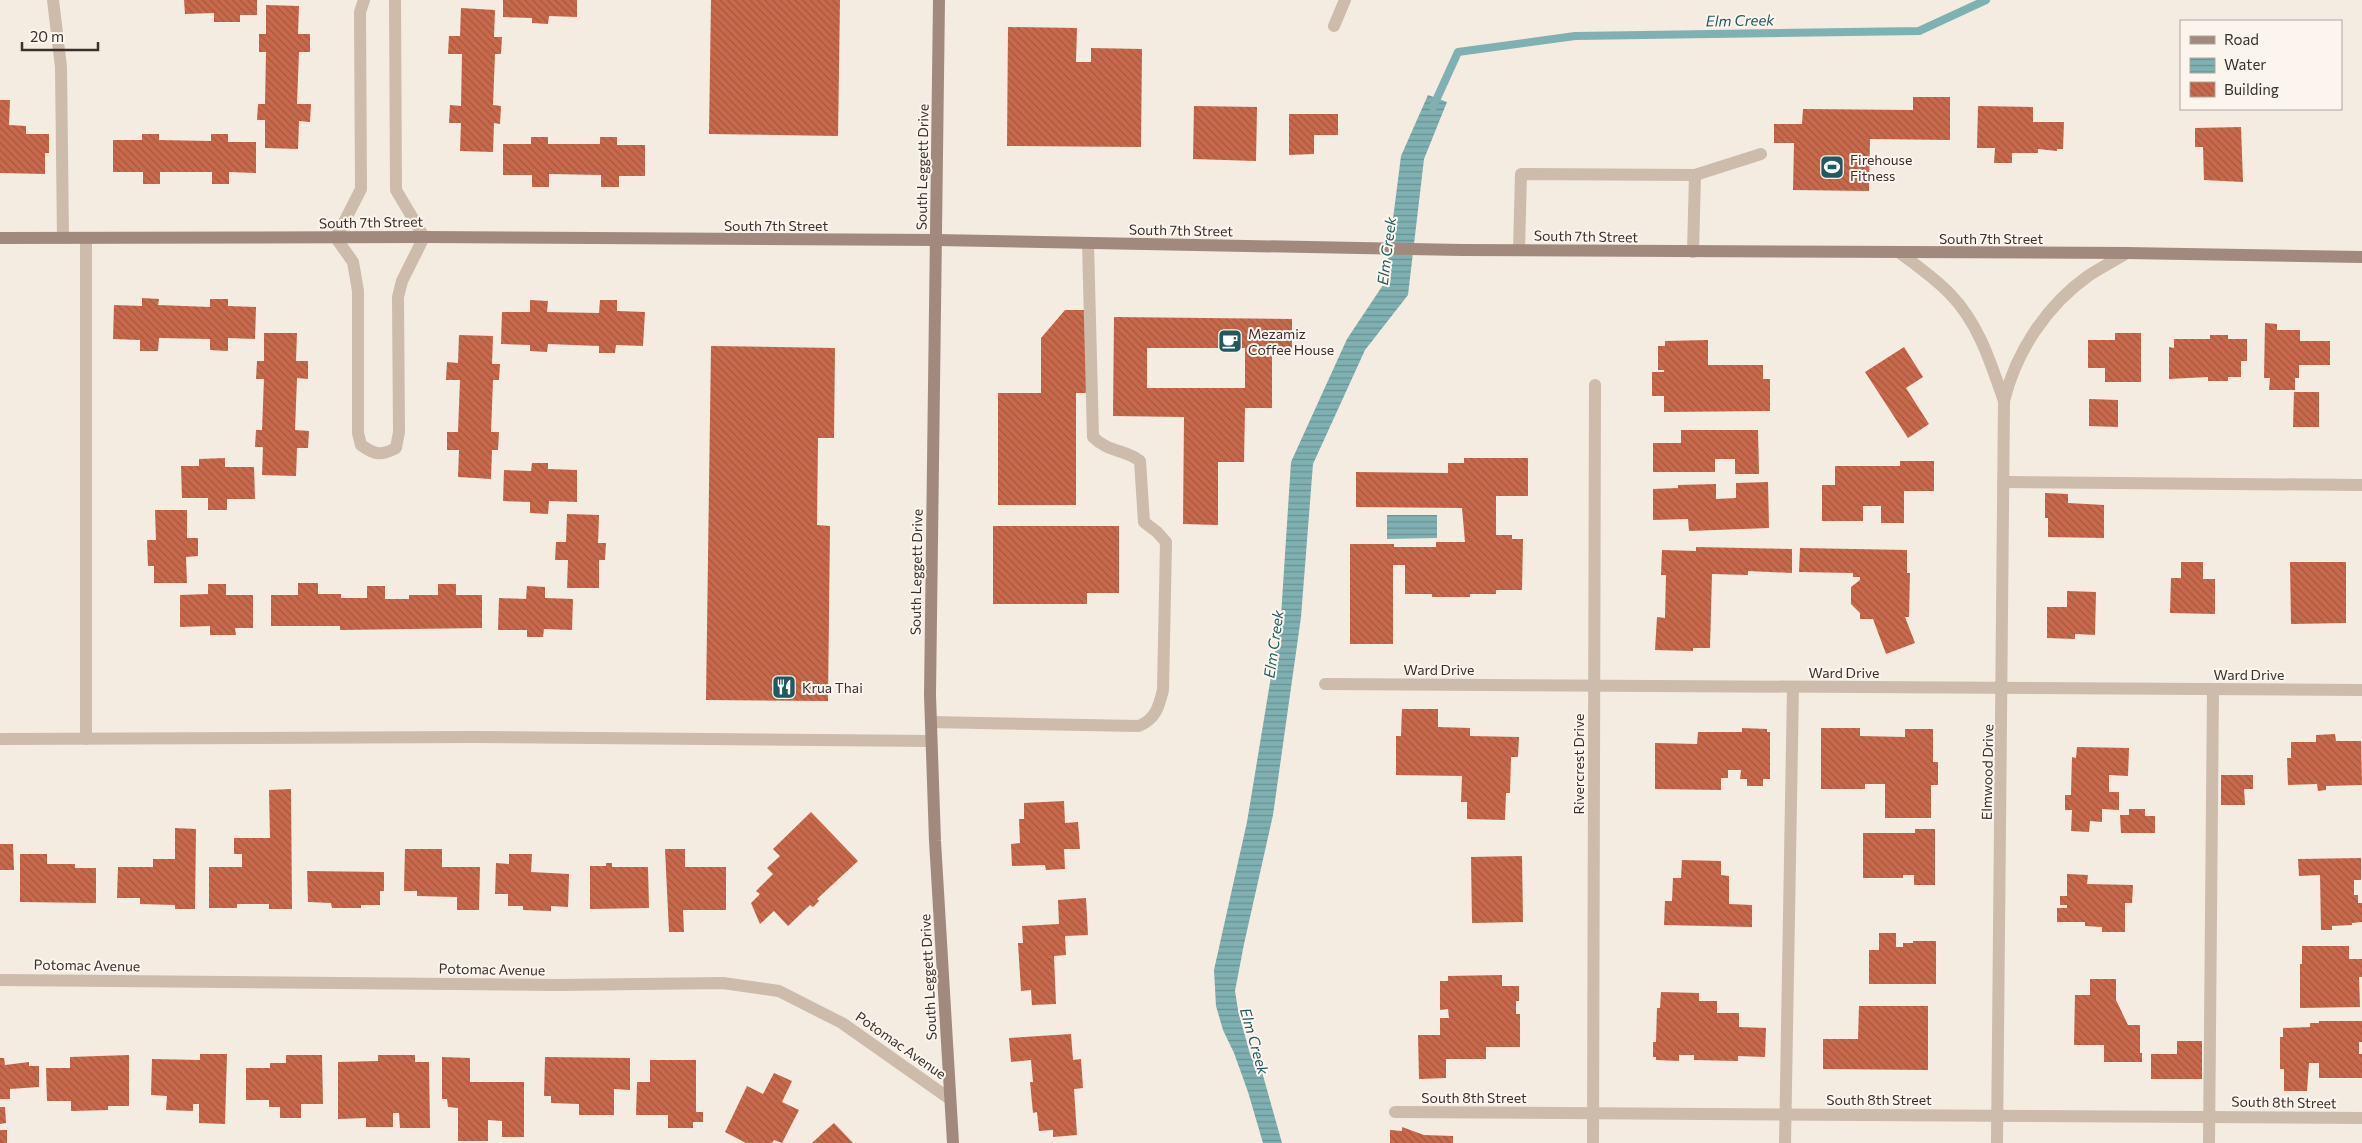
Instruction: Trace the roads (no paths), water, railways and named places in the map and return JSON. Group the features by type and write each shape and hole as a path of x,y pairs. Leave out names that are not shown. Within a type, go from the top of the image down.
{"main road":[{"name":"South Leggett Drive","path":"939,0 930,722 953,1143"},
{"name":"South 7th Street","path":"0,238 336,238 424,236 936,240 1462,250 2128,253 2362,257"}],"street":[{"path":"53,0 61,68 63,238"},
{"path":"364,0 360,12 361,189 336,238 353,262 358,291 358,433 361,445 371,452 384,454 396,448 399,432 398,297 402,281 424,236 396,190 395,0"},
{"path":"1334,26 1346,0"},
{"path":"1518,250 1521,174 1695,175 1761,154"},
{"path":"1693,252 1695,175"},
{"path":"86,238 86,739"},
{"path":"930,722 1139,726 1150,722 1160,702 1163,690 1166,542 1144,522 1140,460 1133,455 1102,446 1093,437 1088,243"},
{"name":"Elmwood Drive","path":"1900,253 1951,295 1969,318 1986,350 2004,401"},
{"name":"Elmwood Drive","path":"1997,1143 2003,688 2004,401 2014,368 2043,320 2066,294 2088,276 2128,253"},
{"name":"Rivercrest Drive","path":"1593,1143 1595,386"},
{"path":"2003,482 2362,485"},
{"name":"Ward Drive","path":"1325,684 2362,690"},
{"path":"1785,1143 1794,687"},
{"path":"2209,1143 2213,689"},
{"path":"0,739 483,737 931,741"},
{"name":"Potomac Avenue","path":"0,980 557,985 723,983 779,991 842,1023 950,1099"},
{"name":"South 8th Street","path":"1395,1112 2362,1118"}],"water":[{"path":"1428,95 1447,102 1424,159 1408,295 1365,350 1313,464 1301,617 1273,815 1235,991 1250,1054 1262,1072 1282,1143 1263,1143 1248,1092 1234,1053 1223,1030 1216,1006 1214,970 1247,822 1281,616 1291,462 1347,339 1385,282 1401,156"},
{"path":"1387,515 1437,515 1437,538 1387,539"}],"waterway":[{"name":"Elm Creek","path":"1433,107 1458,52 1575,36 1919,31 1986,0"}],"place":[{"name":"Firehouse Fitness","path":"1832,167"},
{"name":"Mezamiz Coffee House","path":"1230,341"},
{"name":"Krua Thai","path":"784,687"}]}
